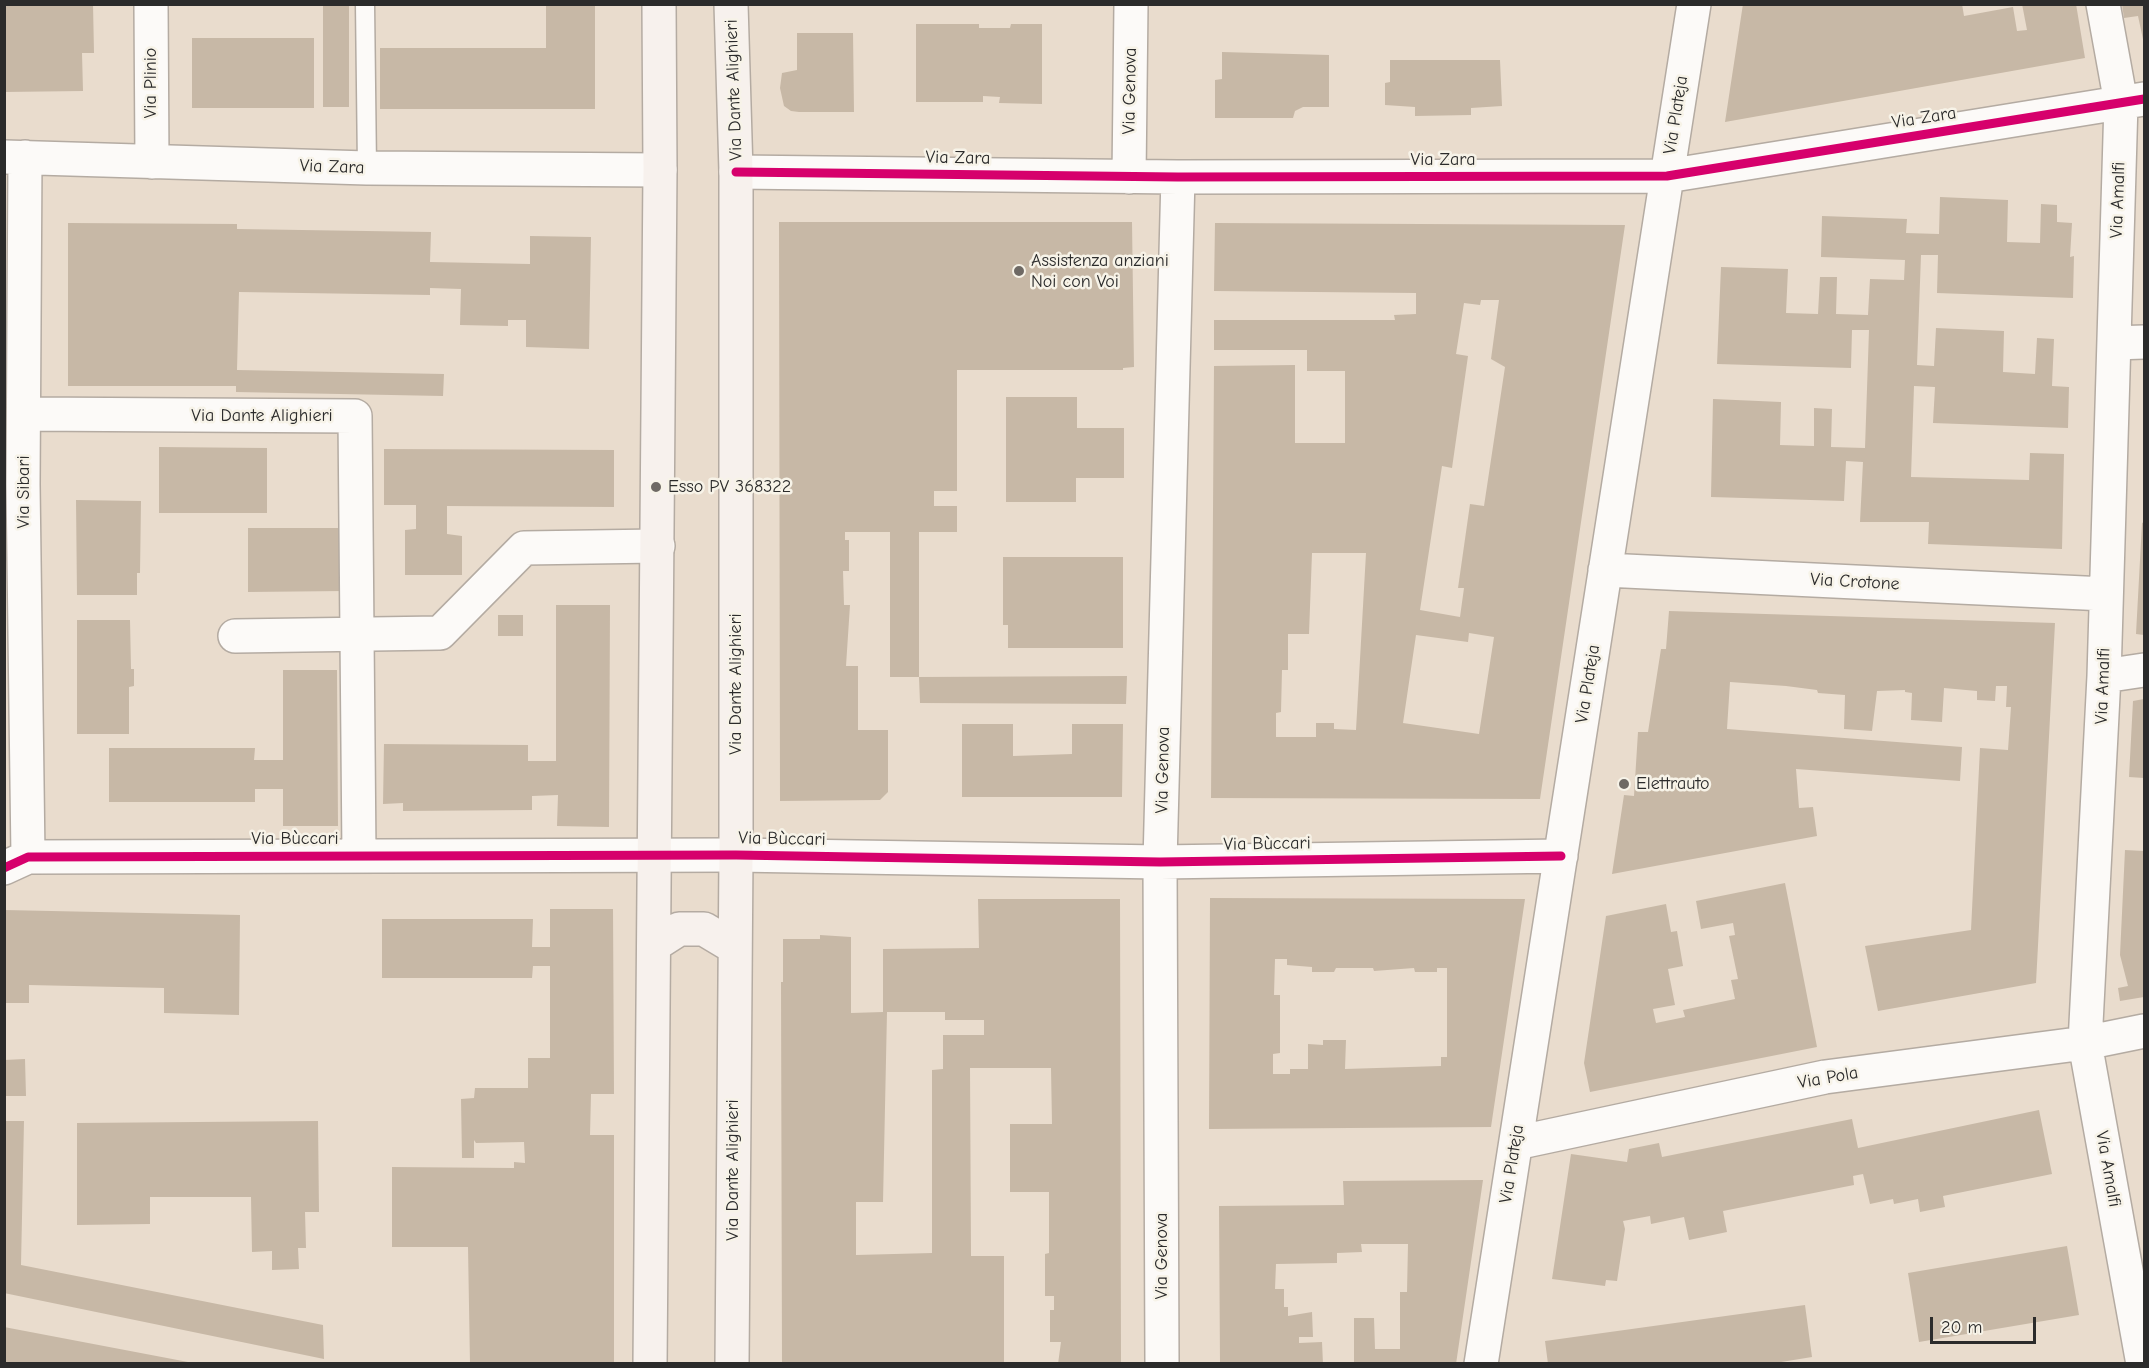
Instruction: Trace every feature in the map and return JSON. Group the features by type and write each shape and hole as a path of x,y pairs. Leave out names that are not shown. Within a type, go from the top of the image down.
{"street":[{"name":"Via Plinio","path":"151,4 152,162"},
{"path":"650,1364 658,546 659,4"},
{"name":"Via Dante Alighieri","path":"731,4 736,172 736,855 732,1364"},
{"name":"Via Genova","path":"1129,177 1131,4"},
{"name":"Via Plateja","path":"1481,1364 1694,4"},
{"name":"Via Amalfi","path":"2103,4 2133,101 2129,343 2105,594 2104,676 2085,1043 2143,1364"},
{"name":"Via Zara","path":"736,172 1129,177 1667,176 2133,101"},
{"name":"Via Zara","path":"15,157 367,168 660,170"},
{"name":"Via Sibari","path":"15,157 25,414 14,484 16,844"},
{"name":"Via Genova","path":"1162,1364 1161,862 1178,177"},
{"name":"Via Dante Alighieri","path":"25,414 355,416 359,855"},
{"path":"235,636 440,633 524,548 658,546"},
{"name":"Via Crotone","path":"1605,570 2105,594"},
{"path":"2104,676 2145,670"},
{"name":"Via Bùccari","path":"16,844 359,855 736,855 1161,862 1561,856"},
{"path":"654,945 679,929 704,929 734,947"},
{"name":"Via Pola","path":"1516,1143 1825,1077 2085,1043 2145,1031"}],"lane":[{"path":"364,4 367,168"}],"building":[{"path":"4,4 93,4 94,53 82,53 83,91 4,92"},
{"path":"323,4 349,4 349,107 323,107"},
{"path":"546,4 595,4 595,109 380,109 380,48 546,48"},
{"path":"1743,4 1962,4 1964,16 2013,7 2017,31 2027,30 2022,4 2076,4 2085,58 1725,122"},
{"path":"2122,4 2144,4 2144,44 2138,16 2124,18"},
{"path":"916,24 979,24 979,28 1010,28 1011,24 1042,24 1042,104 999,103 1000,97 983,96 983,102 916,102"},
{"path":"797,33 853,33 854,112 799,112 791,111 784,106 780,88 782,73 797,70"},
{"path":"192,38 314,38 314,108 192,108"},
{"path":"1222,52 1329,55 1329,107 1303,107 1295,111 1293,118 1215,118 1215,80 1222,79"},
{"path":"1390,60 1500,60 1502,106 1471,108 1471,115 1415,116 1415,107 1385,105 1385,83 1390,82"},
{"path":"1940,197 2008,200 2007,242 2040,243 2041,204 2057,205 2057,222 2072,223 2070,257 2074,256 2073,298 1937,293 1938,255 1921,255 1917,365 1934,366 1936,328 2004,331 2003,372 2035,374 2037,338 2054,339 2052,386 2069,387 2068,428 1933,423 1935,387 1914,386 1911,477 2029,480 2030,453 2064,454 2062,549 1928,544 1929,522 1860,522 1863,462 1846,461 1844,501 1711,497 1713,399 1781,402 1780,445 1814,446 1814,408 1832,409 1831,447 1865,448 1869,330 1852,330 1851,368 1717,364 1721,267 1788,269 1786,313 1818,314 1820,277 1837,277 1836,314 1868,315 1870,279 1904,280 1905,260 1821,257 1822,216 1907,219 1906,233 1939,234"},
{"path":"779,222 1132,222 1134,367 1123,368 1123,370 957,370 957,491 934,491 934,506 957,506 957,532 919,532 919,677 890,677 890,532 845,532 845,540 849,540 849,571 843,571 844,605 850,605 846,666 858,666 858,730 888,730 888,792 880,800 780,801"},
{"path":"68,223 237,224 237,229 431,232 430,262 530,264 530,236 591,237 589,349 526,347 526,320 508,320 508,326 460,325 461,289 430,288 430,295 239,292 237,370 444,374 443,396 236,392 236,386 68,386"},
{"path":"1215,223 1625,225 1540,799 1211,798 1214,366 1295,365 1295,443 1345,443 1345,371 1307,371 1307,350 1214,350 1214,320 1395,320 1394,315 1416,314 1416,293 1214,291","holes":["1481,300 1499,300 1491,359 1505,367 1484,506 1470,504 1458,588 1464,588 1460,617 1420,610 1442,466 1452,468 1468,356 1456,354 1464,303 1480,305","1312,553 1366,553 1356,730 1334,729 1334,723 1316,723 1316,737 1276,737 1276,713 1281,712 1282,670 1288,670 1288,634 1309,634","1469,633 1494,637 1479,734 1403,723 1416,635 1468,642"]},
{"path":"1006,397 1077,397 1077,428 1124,428 1124,478 1076,478 1076,502 1006,502"},
{"path":"159,447 267,448 267,513 159,513"},
{"path":"384,449 614,450 614,507 447,506 447,534 462,536 462,575 405,575 405,530 416,529 416,505 384,505"},
{"path":"76,500 141,501 140,573 137,573 137,595 77,595"},
{"path":"2144,522 2144,635 2136,634 2142,523"},
{"path":"248,528 344,528 344,591 248,592"},
{"path":"1003,557 1123,557 1123,648 1008,648 1008,625 1003,625"},
{"path":"556,605 610,605 609,827 557,826 558,795 532,796 532,810 403,811 403,803 383,804 384,744 528,745 528,761 556,761"},
{"path":"1669,611 2055,623 2036,983 1878,1011 1865,946 1971,930 1980,748 2008,750 2011,707 2006,707 2007,686 1996,686 1995,701 1977,700 1977,691 1944,688 1942,722 1911,720 1912,693 1905,692 1905,690 1877,691 1872,731 1844,729 1845,695 1818,693 1817,690 1786,686 1730,682 1727,729 1962,747 1960,781 1796,769 1799,808 1813,807 1817,836 1612,874 1624,795 1634,796 1638,732 1648,732 1661,649 1666,649"},
{"path":"498,615 523,615 523,636 498,636"},
{"path":"77,620 130,620 131,669 134,669 134,686 129,687 129,734 77,734"},
{"path":"283,670 337,670 338,826 283,826 283,789 255,789 255,802 109,802 109,748 255,748 254,760 283,760"},
{"path":"1127,676 1126,704 920,703 919,677"},
{"path":"2144,699 2144,778 2129,777 2133,701"},
{"path":"962,724 1013,724 1013,756 1072,754 1072,724 1123,724 1122,797 962,797"},
{"path":"2125,850 2144,851 2144,997 2120,1001 2118,988 2128,986 2120,955"},
{"path":"1785,883 1817,1047 1590,1092 1584,1063 1606,916 1666,904 1671,932 1677,931 1683,966 1668,969 1675,1005 1653,1009 1656,1023 1685,1017 1683,1010 1735,999 1731,980 1738,979 1729,936 1735,935 1733,923 1701,929 1696,901"},
{"path":"1210,898 1525,899 1491,1127 1209,1129","holes":["1275,959 1287,959 1287,965 1312,967 1312,972 1334,972 1336,968 1373,968 1374,971 1414,968 1415,972 1437,972 1437,968 1447,968 1447,1057 1441,1057 1441,1066 1345,1069 1346,1040 1323,1040 1323,1045 1308,1044 1308,1069 1290,1069 1290,1074 1273,1074 1273,1054 1280,1053 1280,995 1274,995"]},
{"path":"978,899 1120,899 1121,1364 1058,1364 1061,1342 1050,1342 1050,1310 1054,1310 1054,1296 1045,1296 1045,1254 1049,1253 1049,1192 1010,1192 1010,1124 1052,1124 1051,1068 970,1068 971,1256 1004,1256 1004,1364 782,1364 781,982 783,982 783,939 820,939 820,935 851,937 851,1013 883,1012 883,949 979,948","holes":["887,1012 945,1012 945,1020 984,1020 984,1035 943,1035 943,1069 932,1070 932,1253 856,1255 856,1202 883,1202"]},
{"path":"550,909 613,909 614,1094 591,1094 590,1135 614,1135 614,1364 470,1364 468,1247 392,1247 392,1167 514,1168 514,1162 525,1163 524,1142 476,1143 474,1140 474,1158 462,1158 461,1099 474,1098 475,1088 528,1088 528,1058 550,1058 550,966 533,966 532,978 382,978 382,919 533,919 532,947 550,947"},
{"path":"4,910 240,915 239,1015 164,1013 164,988 29,985 29,1003 4,1003"},
{"path":"25,1059 26,1096 4,1096 4,1060"},
{"path":"2039,1110 2052,1174 1943,1196 1945,1207 1920,1212 1918,1199 1894,1204 1893,1199 1870,1204 1863,1174 1853,1176 1854,1185 1723,1211 1727,1232 1689,1240 1684,1217 1651,1224 1650,1216 1623,1221 1625,1229 1617,1281 1606,1280 1605,1286 1552,1279 1571,1154 1627,1162 1629,1149 1659,1143 1662,1157 1852,1119 1858,1148"},
{"path":"4,1121 24,1121 21,1265 323,1325 324,1359 4,1293"},
{"path":"318,1121 319,1212 305,1212 306,1248 298,1248 299,1269 272,1270 272,1251 252,1252 251,1197 150,1197 150,1224 77,1225 77,1123"},
{"path":"1483,1180 1456,1364 1354,1364 1354,1318 1374,1318 1375,1349 1400,1349 1400,1292 1407,1292 1408,1244 1361,1244 1362,1252 1337,1253 1337,1263 1276,1264 1275,1289 1284,1289 1284,1307 1288,1307 1288,1316 1312,1312 1313,1337 1299,1337 1299,1343 1322,1342 1323,1364 1220,1364 1219,1206 1344,1205 1343,1181"},
{"path":"2067,1246 2079,1315 1919,1342 1908,1273"},
{"path":"1805,1305 1812,1357 1769,1364 1548,1364 1545,1341"},
{"path":"4,1327 188,1362 188,1364 4,1364"}],"cycle path":[{"path":"736,172 1178,177 1667,176 2144,99"},
{"path":"4,868 28,857 736,855 1160,862 1561,856"}],"place":[{"name":"Assistenza anziani Noi con Voi","path":"1019,271"},
{"name":"Esso PV 368322","path":"656,487"},
{"name":"Elettrauto","path":"1624,784"}]}
